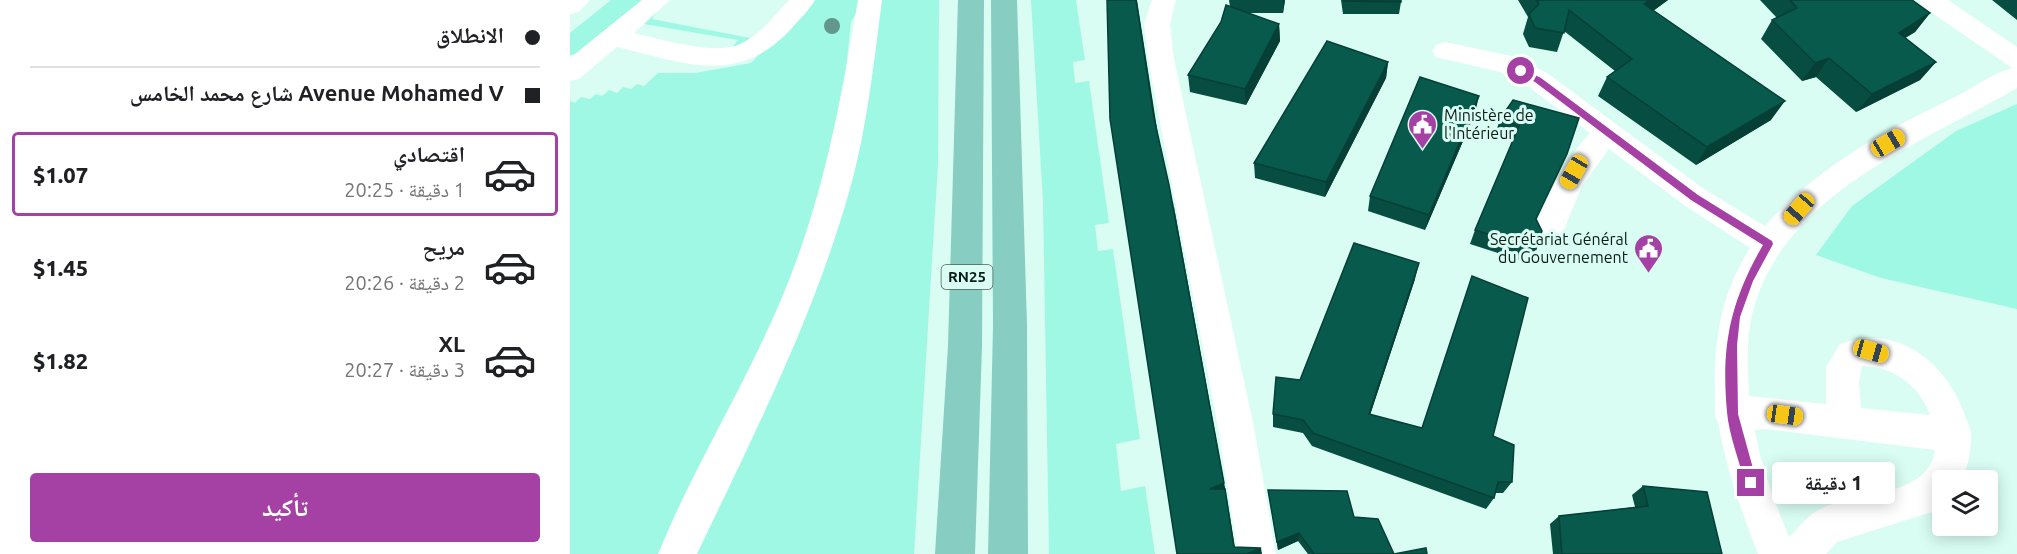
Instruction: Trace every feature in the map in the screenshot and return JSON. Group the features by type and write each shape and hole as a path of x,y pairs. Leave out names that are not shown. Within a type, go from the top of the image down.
{"main road":[{"name":"RN25","path":"955,554 965,346 971,0"},
{"name":"RN25","path":"1004,0 1010,325 1008,554"}],"street":[{"path":"570,6 578,0"},
{"path":"570,72 658,0"},
{"path":"612,37 713,57 732,57 758,45 803,0"},
{"path":"677,554 776,348 818,247 846,143 870,0"},
{"path":"1164,0 1157,24 1161,59 1236,427 1257,554"},
{"path":"1931,0 2017,60"},
{"path":"1445,51 1507,64 1538,80 1694,197 1769,244"},
{"path":"1777,554 1745,465 1732,414 1732,345 1735,317 1748,280 1769,244 1799,209 1837,177 1936,116 2017,76"},
{"path":"1548,235 1562,191 1574,172 1607,133"},
{"path":"1846,423 1843,374 1846,359 1855,351 1871,351 1894,358 1916,369 1935,390 1954,435 1949,470"},
{"path":"1732,414 1765,413 1954,435"},
{"path":"1800,554 1826,527 1925,497 1932,490"}],"green space":[{"path":"611,0 647,0 576,54 570,55 570,33"},
{"path":"813,0 859,0 858,10 851,22 843,99 821,194 780,308 662,554 570,554 570,101 575,103 581,97 590,99 596,94 602,96 609,90 617,93 623,87 631,89 637,84 644,86 658,73 695,73 751,63"},
{"path":"879,0 939,0 938,164 914,554 693,554 761,408"},
{"path":"1031,0 1076,0 1085,60 1073,62 1075,83 1089,81 1109,223 1095,225 1098,251 1113,249 1140,439 1116,444 1121,491 1145,486 1155,554 1049,554 1043,202"},
{"path":"657,11 652,19 750,38 739,48 728,52 738,40 644,24"},
{"path":"2017,104 2017,309 1881,278 1816,255 1852,206 1956,131"}],"building":[{"path":"1107,0 1136,0 1154,118 1169,185 1224,483 1210,489 1225,489 1234,547 1261,548 1247,554 1177,554 1110,119"},
{"path":"1401,0 1401,2 1344,1"},
{"path":"1536,0 1650,0 1644,4 1785,101 1707,147 1607,77 1632,59 1569,10 1564,33 1535,28 1529,14 1539,4"},
{"path":"1790,0 1912,0 1930,13 1899,33 1936,62 1872,94 1829,58 1815,63 1772,20 1797,8"},
{"path":"1226,5 1279,24 1245,89 1188,75 1221,22"},
{"path":"1327,41 1388,62 1326,182 1254,163"},
{"path":"1420,77 1479,96 1429,215 1370,196"},
{"path":"1513,100 1579,118 1567,154 1536,219 1542,231 1536,249 1475,230 1519,126 1500,119"},
{"path":"1354,243 1419,263 1369,414 1422,428 1472,276 1528,298 1493,436 1514,445 1512,482 1498,482 1494,498 1313,433 1303,420 1273,414 1276,377 1300,380"},
{"path":"1643,486 1707,492 1722,554 1562,554 1559,516 1648,506"},
{"path":"1268,490 1347,491 1354,517 1378,519 1394,554 1314,554 1299,533 1277,542"},
{"path":"1426,548 1427,554 1394,554"}],"place":[{"name":"Ministère de l'Intérieur","path":"1423,150"},
{"name":"Secrétariat Général du Gouvernement","path":"1649,274"}],"route":[{"path":"1521,71 1538,80 1694,197 1769,244 1748,280 1735,317 1732,345 1732,414 1751,483"}]}
